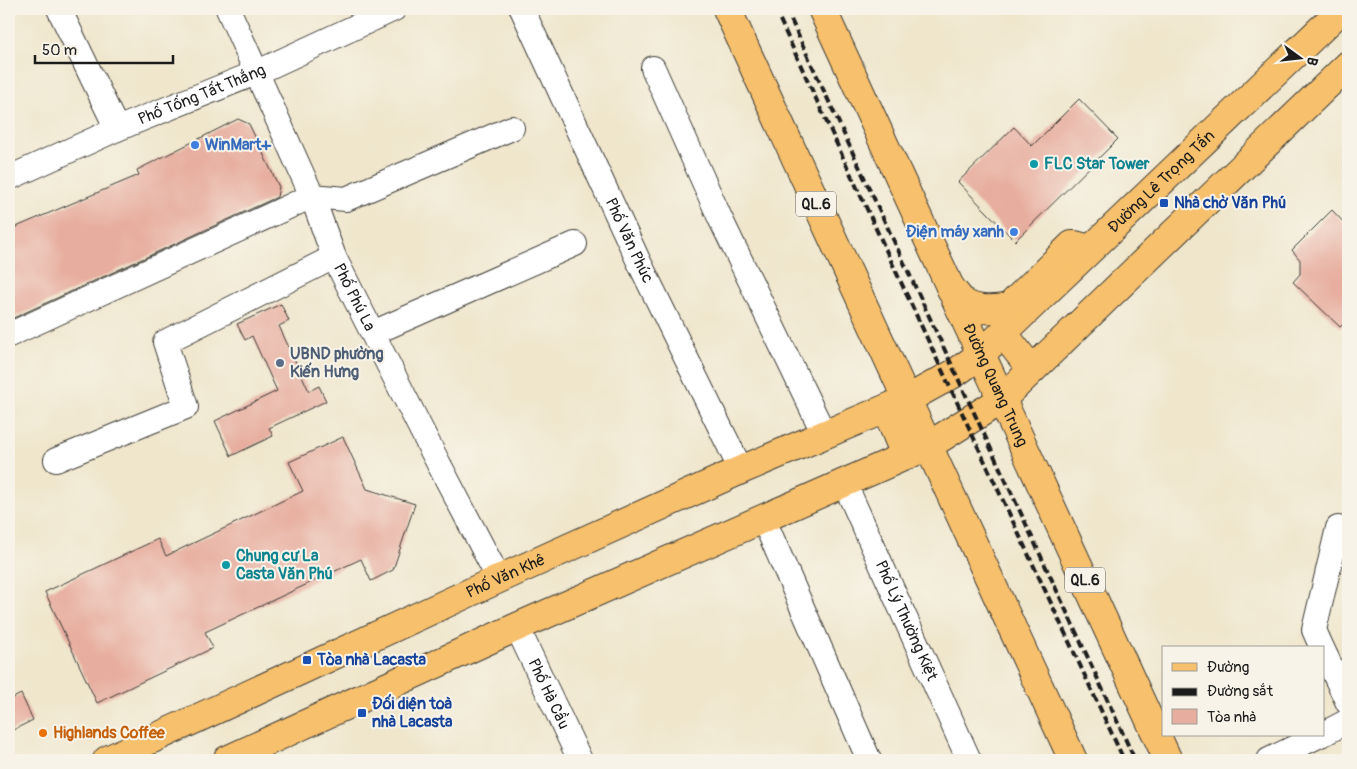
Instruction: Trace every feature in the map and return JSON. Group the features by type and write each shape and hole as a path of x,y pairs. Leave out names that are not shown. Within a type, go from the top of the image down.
{"main road":[{"name":"QL.6","path":"727,9 917,451 1073,760"},
{"name":"Đường Quang Trung","path":"822,9 1168,760"},
{"name":"Đường Lê Trọng Tấn","path":"896,404 955,373 980,355 1342,9"},
{"path":"227,760 517,628 917,451 1001,400 1348,64"},
{"path":"948,285 965,303 996,310 1008,307 1072,245 1090,249"},
{"path":"1003,333 1032,370"},
{"name":"Phố Văn Khê","path":"107,760 499,579 741,470 896,404"}],"street":[{"path":"59,9 117,129"},
{"name":"Phố Phú La","path":"228,9 258,72 312,196 334,257 499,579"},
{"name":"Phố Tống Tất Thắng","path":"9,178 117,129 258,72 394,9"},
{"name":"Phố Văn Phúc","path":"522,9 638,260 741,470"},
{"path":"653,68 720,218 824,434"},
{"path":"9,336 312,196 346,199 512,128"},
{"path":"373,333 575,244"},
{"path":"56,460 186,407 165,342 334,257"},
{"name":"Phố Lý Thường Kiệt","path":"844,482 969,760"},
{"path":"763,518 868,760"},
{"path":"1322,646 1314,630 1338,528 1348,530"},
{"name":"Phố Hà Cầu","path":"517,628 580,760"},
{"path":"1324,651 1348,702"},
{"path":"1324,733 1348,722"},
{"path":"1269,760 1318,736"}],"building":[{"name":"FLC Star Tower","path":"1079,99 1118,139 1015,241 958,182 1014,127 1032,146"},
{"path":"238,119 249,124 279,187 277,197 9,320 9,230 139,175 137,170"},
{"path":"1332,210 1348,227 1348,320 1340,327 1293,282 1300,274 1300,260 1292,250"},
{"name":"UBND phường Kiến Hưng","path":"281,304 289,321 279,326 309,391 319,386 326,401 269,428 273,436 231,456 215,421 277,391 252,336 245,340 237,324"},
{"name":"Chung cư La Casta Văn Phú","path":"343,437 367,489 415,504 393,570 371,581 361,559 205,632 213,648 97,703 45,592 158,539 166,556 303,491 289,462"},
{"path":"21,694 33,720 9,732 9,700"}],"railway":[{"path":"775,9 1124,760"},
{"path":"786,9 1135,760"}],"place":[{"name":"WinMart+","path":"195,145"},
{"name":"FLC Star Tower","path":"1034,164"},
{"name":"Nhà chờ Văn Phú","path":"1164,203"},
{"name":"Điện máy xanh","path":"1014,232"},
{"name":"UBND phường Kiến Hưng","path":"280,363"},
{"name":"Chung cư La Casta Văn Phú","path":"226,565"},
{"name":"Tòa nhà Lacasta","path":"307,660"},
{"name":"Đối diện toà nhà Lacasta","path":"362,713"},
{"name":"Highlands Coffee","path":"43,733"}]}
